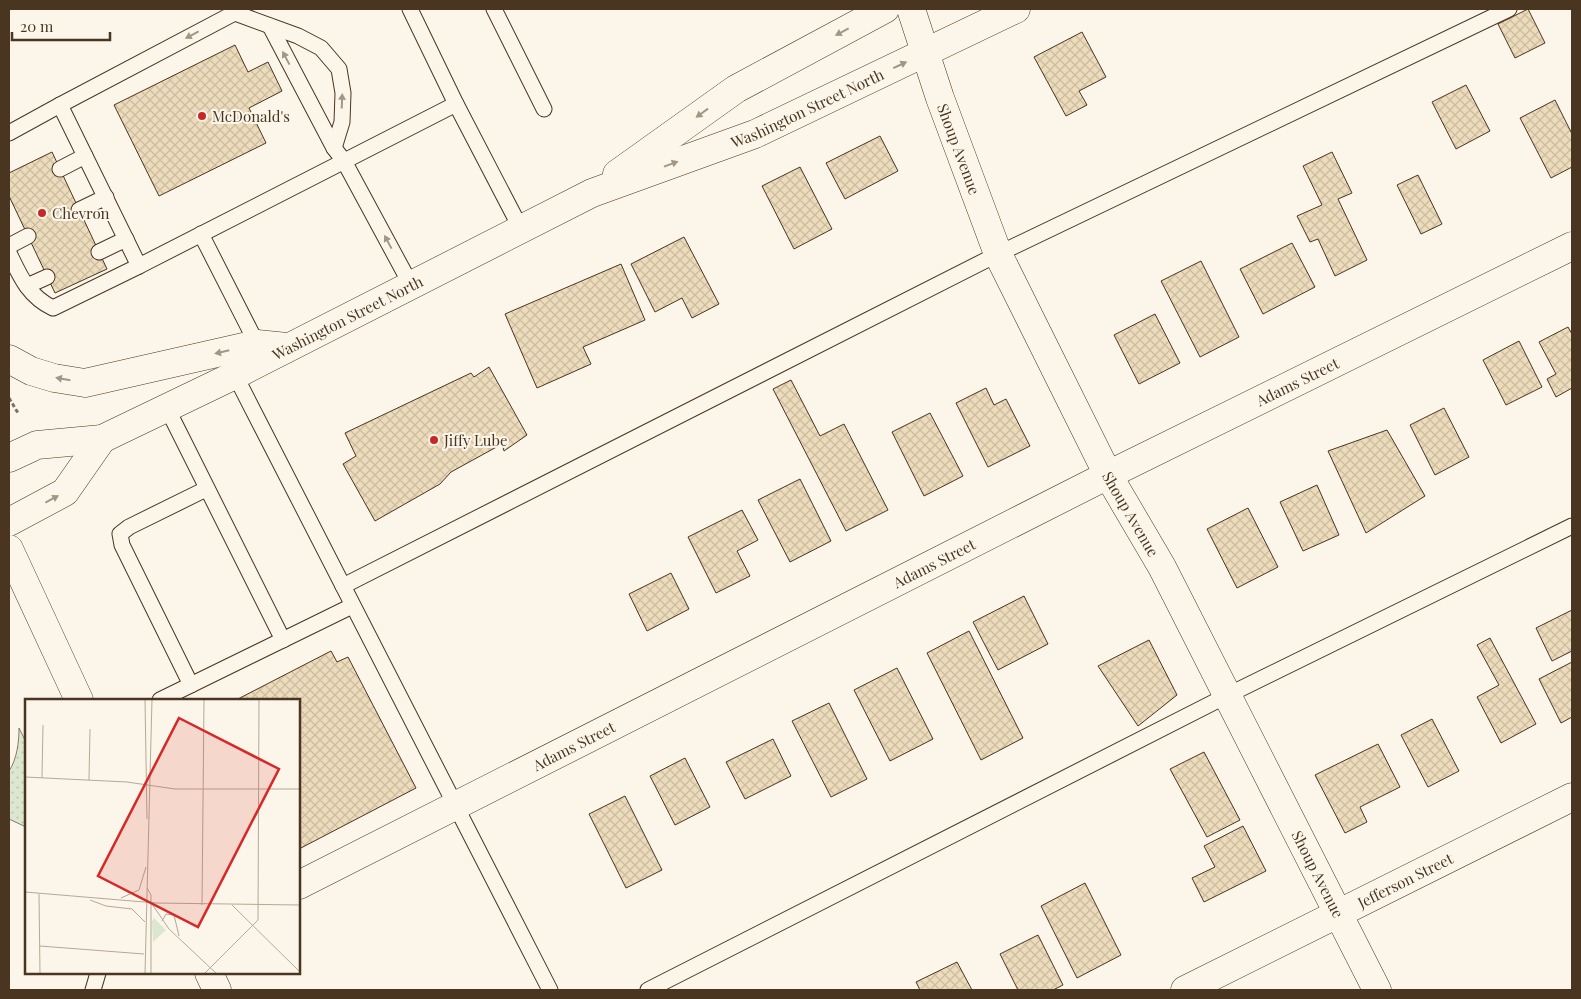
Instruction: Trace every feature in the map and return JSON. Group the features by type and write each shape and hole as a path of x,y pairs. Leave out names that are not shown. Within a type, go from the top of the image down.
{"street":[{"name":"Washington Street North","path":"592,193 736,88 885,9"},
{"name":"Washington Street North","path":"9,458 37,444 102,439 235,375 592,193 755,134 1016,9"},
{"name":"Shoup Avenue","path":"913,16 998,254 1108,475 1162,567 1377,990"},
{"name":"Adams Street","path":"300,884 1108,475 1572,246"},
{"path":"9,359 31,371 54,378 85,383 257,344 287,347"},
{"name":"Washington Street North","path":"9,522 65,492 102,439"},
{"path":"9,549 79,699"},
{"name":"Jefferson Street","path":"1184,990 1572,797"},
{"path":"209,974 217,990"}],"lane":[{"path":"410,9 456,104 521,229"},
{"path":"494,9 544,109"},
{"path":"343,586 998,254 1509,9"},
{"path":"9,134 60,104 238,11 270,26 298,36 321,48 339,69 343,93 342,122 334,148"},
{"path":"270,26 334,148 344,161 411,285"},
{"path":"60,104 139,266"},
{"path":"9,252 23,283 40,302 53,308 456,104"},
{"path":"60,169 86,156"},
{"path":"79,210 106,197"},
{"path":"201,234 257,344"},
{"path":"9,246 28,236"},
{"path":"99,252 126,240"},
{"path":"27,286 47,277"},
{"path":"235,375 550,990"},
{"path":"166,408 283,640"},
{"path":"191,685 122,545 120,534 129,527 206,489"},
{"path":"648,990 1228,695 1572,526"},
{"path":"162,699 352,606"},
{"path":"93,990 98,974"}],"path":[{"path":"9,398 18,413"}],"green space":[{"path":"19,728 25,740 25,827 9,819 9,771 14,761 19,739"}],"building":[{"path":"1528,9 1545,43 1515,58 1498,24"},
{"path":"1082,32 1106,77 1079,91 1087,105 1066,116 1034,57"},
{"path":"235,45 248,72 268,62 282,91 249,108 266,143 159,196 114,105"},
{"path":"1466,85 1490,131 1456,149 1432,102"},
{"path":"1555,100 1572,134 1572,167 1551,178 1520,118"},
{"path":"880,136 898,171 845,199 826,163"},
{"path":"52,152 107,269 55,293 9,196 9,173"},
{"path":"1332,152 1352,193 1338,199 1367,260 1335,276 1318,239 1310,242 1297,216 1322,205 1303,166"},
{"path":"800,167 832,229 794,249 762,186"},
{"path":"1418,175 1442,224 1421,234 1397,185"},
{"path":"684,237 719,304 692,318 682,298 655,312 631,264"},
{"path":"1292,243 1315,287 1263,314 1240,269"},
{"path":"1201,261 1239,337 1200,357 1161,281"},
{"path":"621,264 645,320 583,347 591,364 537,388 505,314"},
{"path":"1155,314 1180,363 1139,384 1114,335"},
{"path":"1568,327 1572,334 1572,388 1556,397 1547,379 1556,374 1539,342"},
{"path":"1519,341 1542,387 1506,405 1483,360"},
{"name":"Jiffy Lube","path":"489,367 527,435 504,451 502,444 451,472 440,484 375,521 343,464 356,456 345,433 471,373 474,377"},
{"path":"791,380 820,436 844,424 888,510 846,531 773,389"},
{"path":"986,388 994,405 1006,399 1030,446 988,467 956,403"},
{"path":"1444,408 1469,457 1435,475 1410,425"},
{"path":"930,413 963,476 924,496 892,432"},
{"path":"1387,430 1425,496 1366,533 1328,451"},
{"path":"800,479 831,541 790,562 758,500"},
{"path":"1317,485 1339,535 1303,551 1280,502"},
{"path":"1248,508 1278,567 1237,588 1207,529"},
{"path":"742,510 758,540 737,551 750,576 716,593 688,537"},
{"path":"671,573 689,609 647,631 629,594"},
{"path":"1024,596 1048,644 998,670 973,622"},
{"path":"1572,610 1572,651 1552,661 1536,628"},
{"path":"969,631 1023,738 981,760 927,653"},
{"path":"1490,638 1536,724 1501,743 1477,697 1499,685 1477,645"},
{"path":"1149,640 1177,695 1138,726 1098,666"},
{"path":"331,651 337,662 348,657 416,788 300,848 300,699 238,699"},
{"path":"1572,662 1572,717 1561,723 1539,679"},
{"path":"897,668 933,739 890,761 854,690"},
{"path":"829,703 867,779 831,797 792,721"},
{"path":"1432,719 1459,771 1428,787 1401,735"},
{"path":"773,739 791,776 745,799 726,762"},
{"path":"1378,744 1400,787 1360,807 1367,822 1345,833 1315,775"},
{"path":"1204,752 1240,820 1207,837 1170,769"},
{"path":"685,758 710,807 675,825 650,776"},
{"path":"625,796 662,870 626,888 589,814"},
{"path":"1243,826 1266,871 1204,902 1192,878 1215,867 1204,846"},
{"path":"1085,883 1121,955 1077,978 1041,906"},
{"path":"1038,935 1063,985 1053,990 1018,990 1000,954"},
{"path":"957,962 972,990 920,990 916,982"}],"place":[{"name":"McDonald's","path":"202,116"},
{"name":"Chevron","path":"42,213"},
{"name":"Jiffy Lube","path":"434,440"}]}
